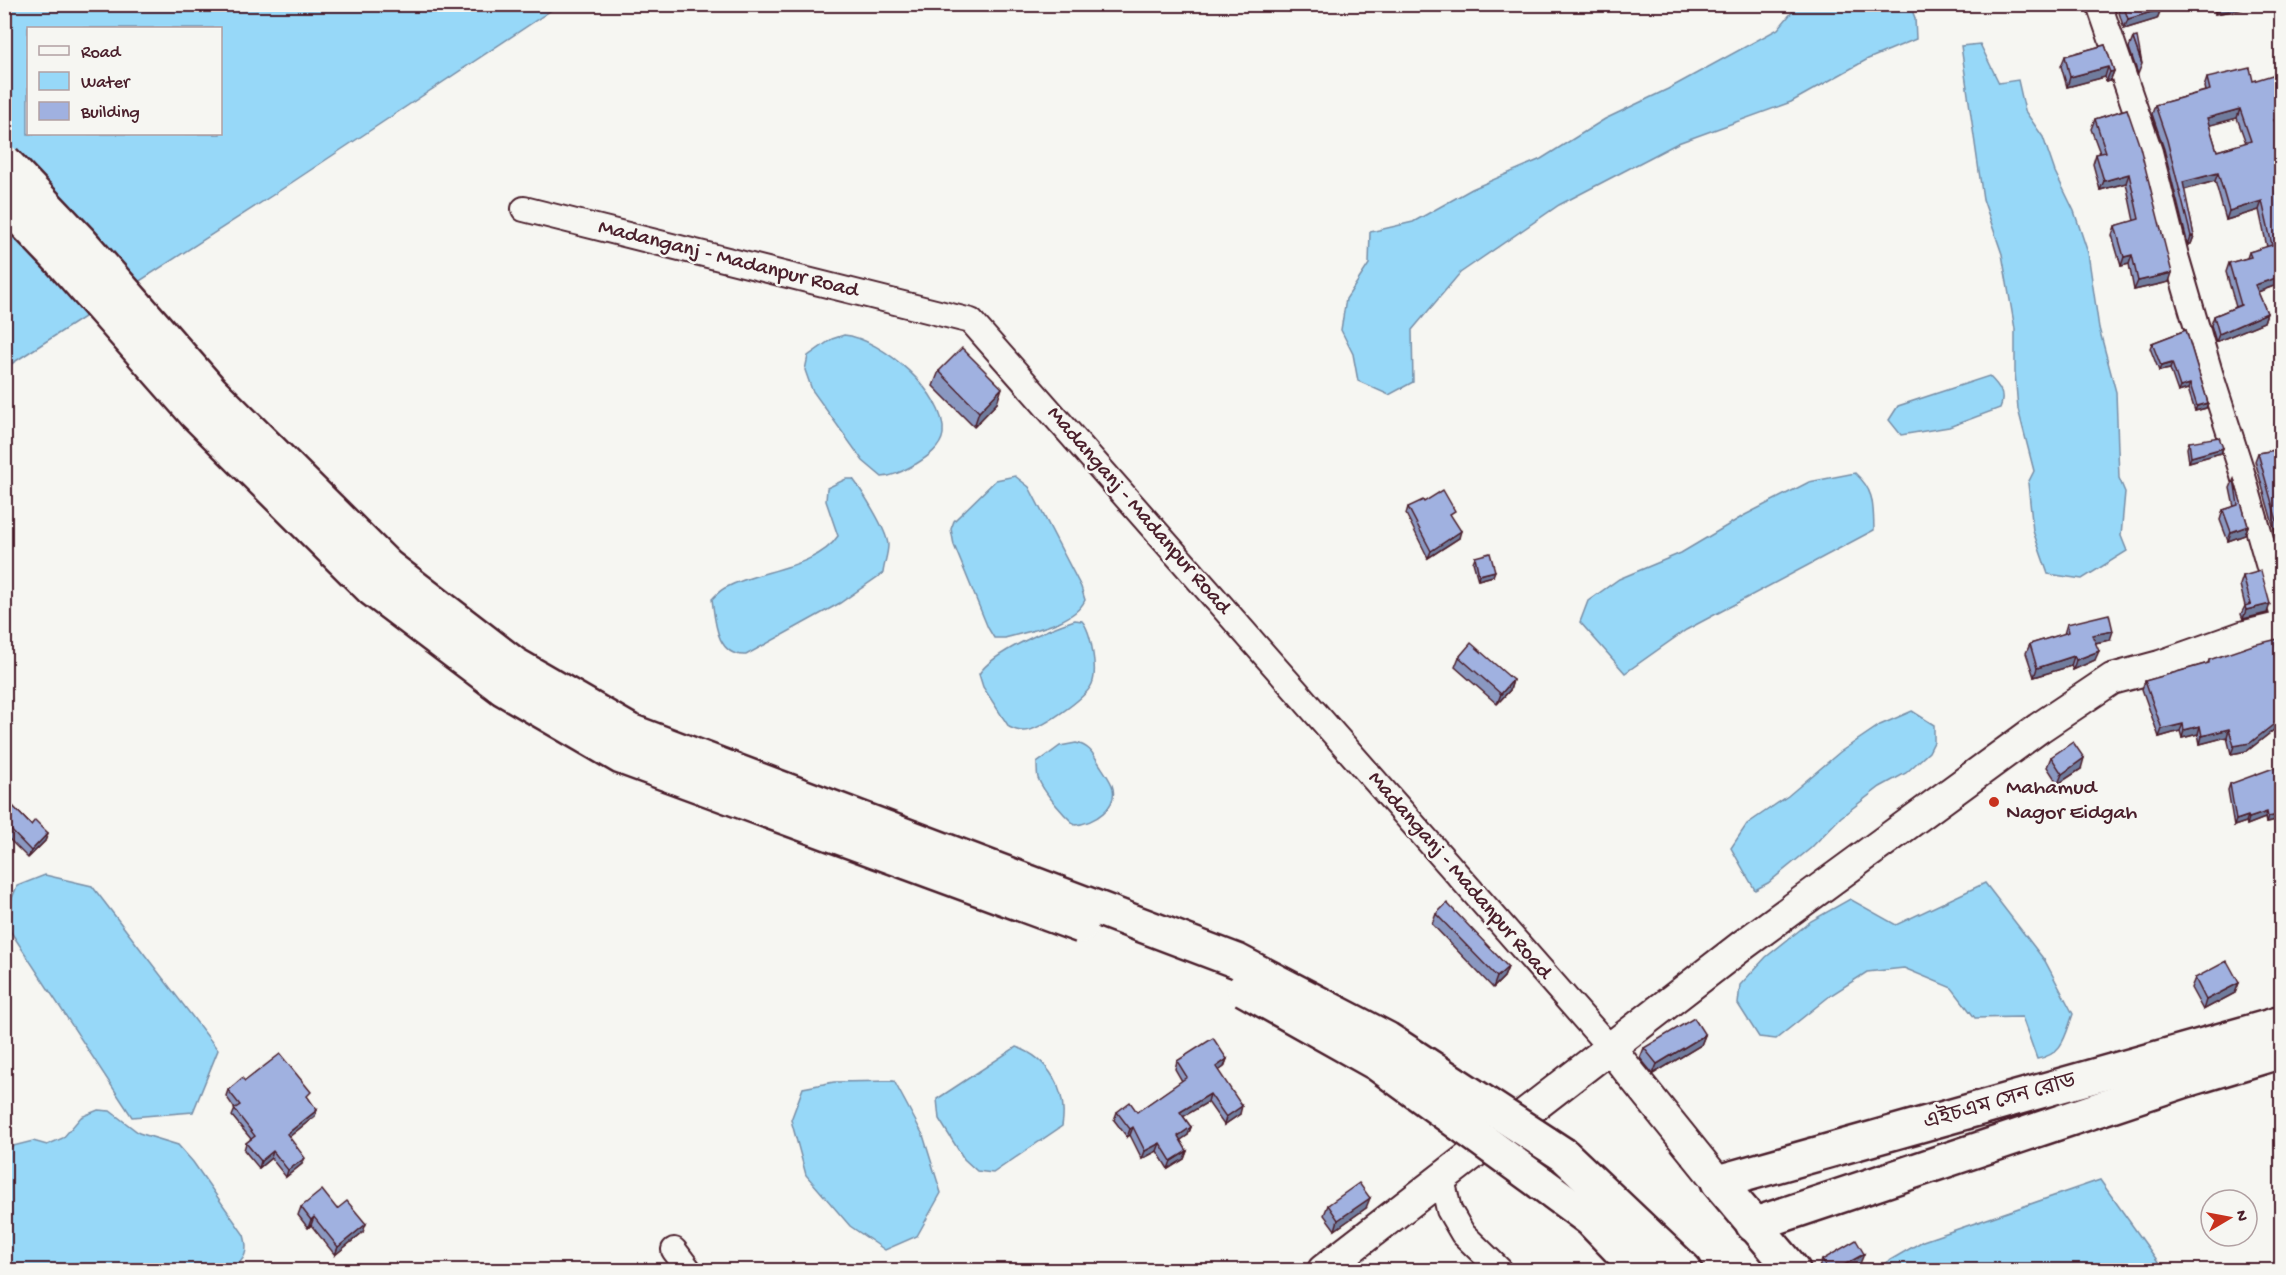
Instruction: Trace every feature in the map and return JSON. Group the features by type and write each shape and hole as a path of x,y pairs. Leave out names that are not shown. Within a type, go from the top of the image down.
{"main road":[{"path":"4,161 80,241 212,392 387,566 514,664 630,731 1237,961 1388,1040 1564,1155 1683,1268"},
{"path":"4,201 61,261 195,413 372,589 504,689 621,757 1229,981 1376,1063 1591,1220 1639,1270"},
{"name":"এইচএম সেন রোড","path":"1718,1182 2282,1023"},
{"name":"এইচএম সেন রোড","path":"1753,1225 2186,1080 2282,1051"},
{"path":"1718,1182 1793,1270"}],"street":[{"path":"2099,4 2150,152 2176,256 2282,613"},
{"name":"Madanganj - Madanpur Road","path":"524,209 971,321 1610,1048"},
{"path":"1323,1270 1772,924 2039,728 2112,679 2160,666 2245,636 2282,627"},
{"path":"1610,1048 1718,1182"},
{"path":"1442,1179 1449,1210 1462,1234 1495,1270"},
{"path":"674,1250 689,1270"}],"water":[{"path":"5,5 559,5 276,193 5,368"},
{"path":"1798,5 1910,5 1915,18 1916,39 1868,59 1791,102 1678,143 1559,205 1460,273 1412,330 1413,382 1389,395 1358,381 1353,354 1341,330 1346,299 1369,264 1370,232 1413,222 1472,189 1541,159 1605,119 1668,89 1778,29"},
{"path":"1980,44 1999,83 2018,80 2025,111 2043,137 2055,172 2074,211 2088,253 2099,328 2116,392 2119,478 2125,492 2121,536 2127,551 2082,579 2048,574 2033,531 2028,483 2034,471 2018,409 2015,329 2002,254 1983,199 1961,46"},
{"path":"844,335 859,338 892,357 923,386 941,418 943,434 936,448 916,464 895,474 882,477 863,461 812,390 805,370 808,356 832,339"},
{"path":"1989,376 2002,394 2000,408 1949,427 1901,435 1889,420 1898,406"},
{"path":"1855,473 1870,492 1874,530 1686,630 1625,673 1580,622 1588,601 1619,579 1681,553 1745,515 1809,482"},
{"path":"1015,476 1029,487 1081,587 1085,600 1071,615 1061,621 1005,638 994,638 954,545 951,529 954,521 996,480"},
{"path":"846,479 853,479 868,501 887,538 883,573 840,603 746,655 728,650 719,636 712,599 725,588 740,581 802,562 829,547 838,536 826,501 827,488"},
{"path":"1075,620 1082,621 1091,642 1094,661 1092,684 1071,705 1039,726 1023,731 1009,727 983,687 979,674 996,657 1009,649"},
{"path":"1912,711 1934,725 1934,742 1929,752 1906,773 1880,787 1841,817 1811,848 1768,883 1755,890 1731,848 1747,824 1788,796 1840,752 1880,725"},
{"path":"1076,743 1085,746 1093,754 1112,785 1113,793 1109,807 1103,813 1090,821 1075,825 1044,790 1038,778 1037,763 1060,746"},
{"path":"45,875 92,886 218,1050 193,1112 132,1117 5,923 5,915 17,886"},
{"path":"1985,883 2045,961 2073,1014 2062,1043 2058,1049 2046,1057 2037,1059 2022,1017 1975,1018 1952,988 1904,968 1867,972 1831,995 1776,1039 1759,1037 1738,1004 1740,985 1766,957 1811,921 1850,899 1896,925"},
{"path":"1016,1047 1038,1059 1054,1078 1062,1101 1062,1126 993,1173 977,1171 964,1159 939,1119 937,1099"},
{"path":"894,1081 923,1135 941,1193 917,1236 885,1250 850,1226 806,1175 791,1120 803,1088 834,1082"},
{"path":"98,1110 110,1111 139,1133 178,1145 193,1162 244,1235 245,1255 232,1270 13,1270 5,1260 5,1148 33,1141 47,1145 63,1138 81,1117"},
{"path":"2100,1180 2164,1270 1873,1270 1923,1241"}],"building":[{"path":"2123,4 2159,4 2161,9 2128,19"},
{"path":"2137,37 2142,64 2133,38"},
{"path":"2105,45 2114,71 2110,72 2108,67 2070,77 2065,56"},
{"path":"2250,68 2253,81 2282,72 2282,118 2274,120 2282,139 2282,276 2255,285 2267,313 2219,334 2214,316 2241,305 2229,263 2251,257 2249,252 2272,245 2262,201 2229,211 2218,173 2183,182 2194,236 2191,236 2167,140 2155,105 2210,90 2207,78","holes":["2240,109 2251,141 2217,151 2207,118"]},
{"path":"2127,109 2140,147 2172,273 2138,281 2132,255 2124,257 2115,226 2139,219 2129,174 2104,181 2096,154 2106,152 2095,119"},
{"path":"2186,330 2208,403 2197,406 2190,384 2180,387 2172,363 2161,366 2152,343"},
{"path":"962,348 1002,388 979,412 939,371"},
{"path":"2219,437 2223,448 2191,457 2189,442"},
{"path":"2282,449 2282,539 2258,453"},
{"path":"2234,479 2248,526 2231,532 2223,510 2238,505"},
{"path":"1443,490 1455,511 1450,514 1461,531 1431,551 1408,507 1423,500 1424,502"},
{"path":"1490,553 1495,571 1479,575 1475,557"},
{"path":"2261,571 2270,604 2246,610 2245,606 2251,604 2243,576"},
{"path":"2109,614 2113,631 2092,635 2099,651 2076,660 2074,656 2037,668 2030,644 2069,632 2067,624"},
{"path":"2282,638 2282,734 2278,721 2250,743 2234,746 2229,729 2202,736 2200,726 2184,730 2183,724 2162,729 2145,681 2209,663 2209,660 2253,645"},
{"path":"1471,643 1513,680 1501,694 1459,657"},
{"path":"2073,742 2084,758 2062,774 2051,757"},
{"path":"2279,766 2282,773 2282,820 2278,815 2268,817 2267,812 2236,820 2230,784"},
{"path":"4,797 31,825 35,820 48,833 31,851 4,823"},
{"path":"1447,903 1508,967 1497,977 1436,914"},
{"path":"2227,961 2239,983 2206,1000 2195,978"},
{"path":"1694,1018 1705,1035 1657,1064 1644,1048"},
{"path":"1213,1038 1227,1059 1216,1067 1242,1106 1226,1117 1210,1094 1180,1112 1191,1127 1178,1136 1187,1151 1171,1161 1160,1143 1145,1151 1133,1127 1130,1129 1117,1112 1130,1102 1137,1112 1187,1077 1177,1061"},
{"path":"280,1054 311,1092 307,1096 317,1110 287,1134 305,1158 288,1170 273,1151 261,1161 246,1143 255,1136 234,1109 240,1105 228,1090 242,1078 245,1081"},
{"path":"1359,1183 1370,1198 1338,1220 1328,1205"},
{"path":"322,1190 337,1209 347,1201 366,1224 338,1247 314,1217 311,1220 301,1207"},
{"path":"1856,1240 1864,1254 1835,1270 1828,1270 1822,1260"}],"place":[{"name":"Mahamud Nagor Eidgah","path":"1994,802"}]}
